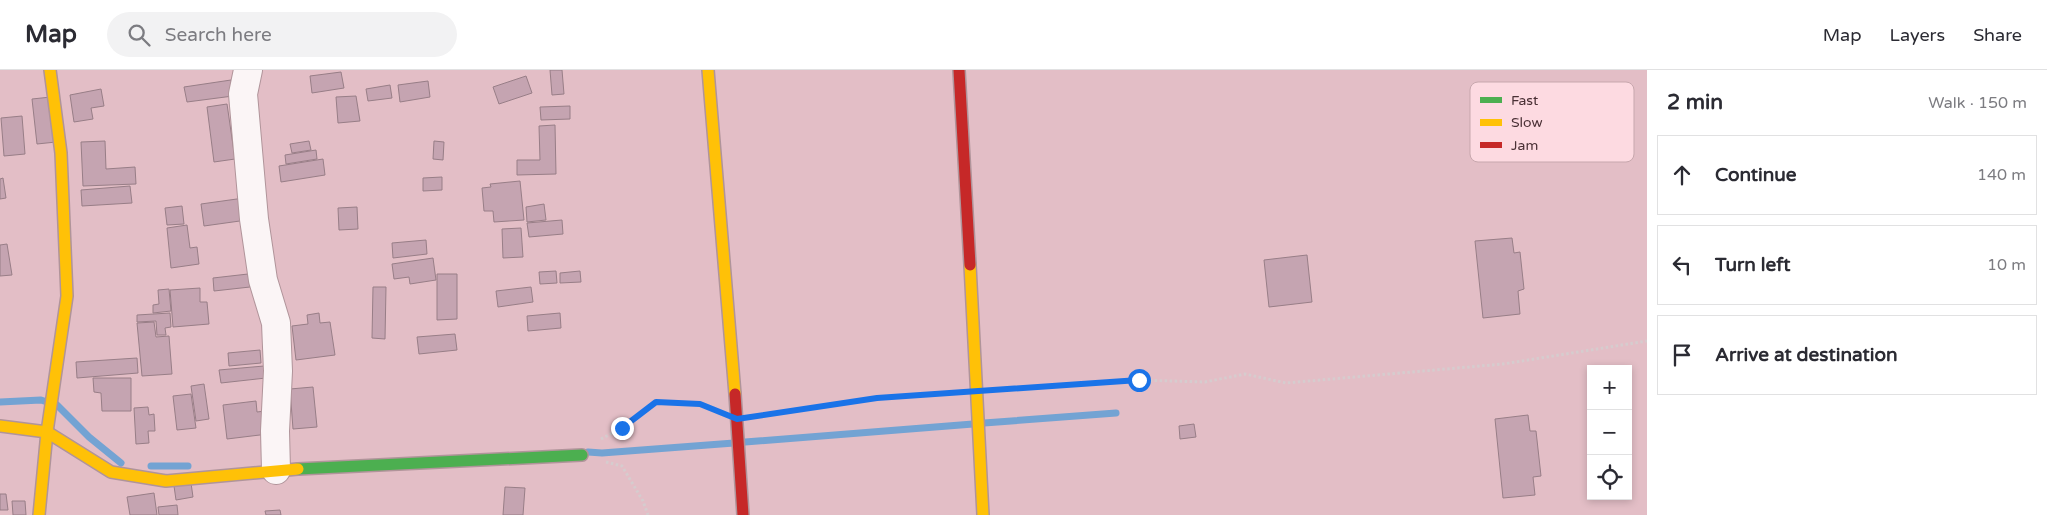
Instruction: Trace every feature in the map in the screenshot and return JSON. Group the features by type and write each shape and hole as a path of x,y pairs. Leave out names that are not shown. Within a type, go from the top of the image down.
{"street":[{"path":"39,515 47,432 67,296 61,153 50,70"},
{"path":"248,70 243,94 254,219 263,280 276,323 278,371 275,431 276,462"},
{"path":"708,70 737,419 743,515"},
{"path":"958,70 984,515"},
{"path":"0,426 47,432 111,472 166,482 276,462 582,455"}],"path":[{"path":"600,440 622,428 656,402 700,404 737,419 877,398 1139,380 1205,382 1246,374 1286,383 1503,364 1647,341"},
{"path":"582,455 622,466 643,501 648,515"}],"building":[{"path":"550,70 562,70 564,94 552,95"},
{"path":"341,72 344,88 312,93 310,76"},
{"path":"526,76 532,93 499,104 493,87"},
{"path":"231,80 233,96 187,102 184,87"},
{"path":"428,81 430,97 400,102 398,85"},
{"path":"390,85 392,98 368,101 366,89"},
{"path":"101,89 104,106 91,108 93,119 74,122 70,95"},
{"path":"356,96 360,121 338,123 336,97"},
{"path":"51,97 56,142 37,144 32,99"},
{"path":"227,104 235,159 214,162 207,107"},
{"path":"570,106 570,119 541,120 540,107"},
{"path":"22,116 25,154 4,156 1,118"},
{"path":"555,125 556,174 517,175 517,160 540,160 539,126"},
{"path":"105,141 106,169 135,167 136,184 83,186 81,142"},
{"path":"309,141 311,150 292,153 290,144"},
{"path":"434,141 444,142 443,160 433,159"},
{"path":"316,150 317,159 286,164 285,155"},
{"path":"323,159 325,175 281,182 279,166"},
{"path":"442,177 442,190 423,191 423,178"},
{"path":"3,178 6,198 0,199 0,179"},
{"path":"520,181 524,220 494,222 493,211 484,211 482,188 491,187 490,184"},
{"path":"130,186 132,203 82,206 81,190"},
{"path":"244,198 247,220 204,226 201,204"},
{"path":"544,204 546,220 527,222 526,207"},
{"path":"182,206 184,224 167,225 165,208"},
{"path":"357,207 358,229 339,230 338,208"},
{"path":"562,220 563,234 529,237 527,223"},
{"path":"187,225 190,248 197,247 199,264 171,268 167,228"},
{"path":"521,228 523,257 503,258 502,229"},
{"path":"1512,238 1514,253 1520,252 1524,289 1518,291 1520,314 1483,318 1475,241"},
{"path":"426,240 427,254 393,258 392,243"},
{"path":"7,244 12,275 0,276 0,245"},
{"path":"1307,255 1312,302 1269,307 1264,260"},
{"path":"433,258 436,280 410,284 409,277 394,279 392,264"},
{"path":"556,271 557,283 540,284 539,272"},
{"path":"580,271 581,282 560,283 560,273"},
{"path":"248,274 250,287 214,291 213,278"},
{"path":"437,274 457,274 457,319 437,320"},
{"path":"373,287 386,287 385,339 372,338"},
{"path":"531,287 533,302 498,307 496,291"},
{"path":"200,288 200,302 207,302 209,324 173,327 170,290"},
{"path":"169,289 171,311 153,313 153,305 159,304 158,290"},
{"path":"170,313 171,327 165,328 166,335 157,335 156,321 137,322 137,315"},
{"path":"319,313 320,323 330,322 335,355 296,360 292,326 308,324 307,315"},
{"path":"560,313 561,328 528,331 527,316"},
{"path":"154,322 156,337 169,336 172,374 142,376 137,323"},
{"path":"455,334 457,350 419,354 417,337"},
{"path":"260,350 261,363 229,366 228,353"},
{"path":"137,358 138,373 77,378 76,362"},
{"path":"264,366 266,378 221,383 219,370"},
{"path":"93,378 131,378 131,411 102,411 101,393 94,392"},
{"path":"204,384 209,419 196,421 191,386"},
{"path":"313,387 317,427 293,429 290,389"},
{"path":"191,394 196,428 177,430 173,396"},
{"path":"256,401 257,412 265,411 268,434 227,439 223,405"},
{"path":"148,407 149,415 154,414 155,431 148,431 149,443 136,444 134,408"},
{"path":"1528,415 1530,431 1536,431 1541,476 1533,477 1535,495 1503,498 1495,419"},
{"path":"1194,424 1196,437 1180,439 1179,426"},
{"path":"191,483 193,497 176,500 174,486"},
{"path":"505,487 525,488 523,515 503,515"},
{"path":"154,493 157,515 130,515 127,497"},
{"path":"0,494 6,494 8,510 0,510"},
{"path":"12,501 25,501 26,515 13,515"},
{"path":"177,505 178,515 159,515 158,507"},
{"path":"280,510 281,515 266,515 265,511"}],"waterway":[{"path":"0,402 41,400 47,402"},
{"path":"57,405 89,437 121,463"},
{"path":"984,423 1116,413"},
{"path":"745,442 973,424"},
{"path":"588,452 602,453 734,443"},
{"path":"151,466 188,466"}],"traffic: fast":[{"path":"298,469 582,455"}],"traffic: slow":[{"path":"39,515 47,432 67,296 61,153 50,70"},
{"path":"708,70 735,394"},
{"path":"970,265 983,515"},
{"path":"0,426 47,432 111,472 166,481 298,469"}],"traffic: jam":[{"path":"959,70 970,265"},
{"path":"735,394 743,515"}],"route":[{"path":"622,428 656,402 700,404 737,419 877,398 1139,380"}]}
